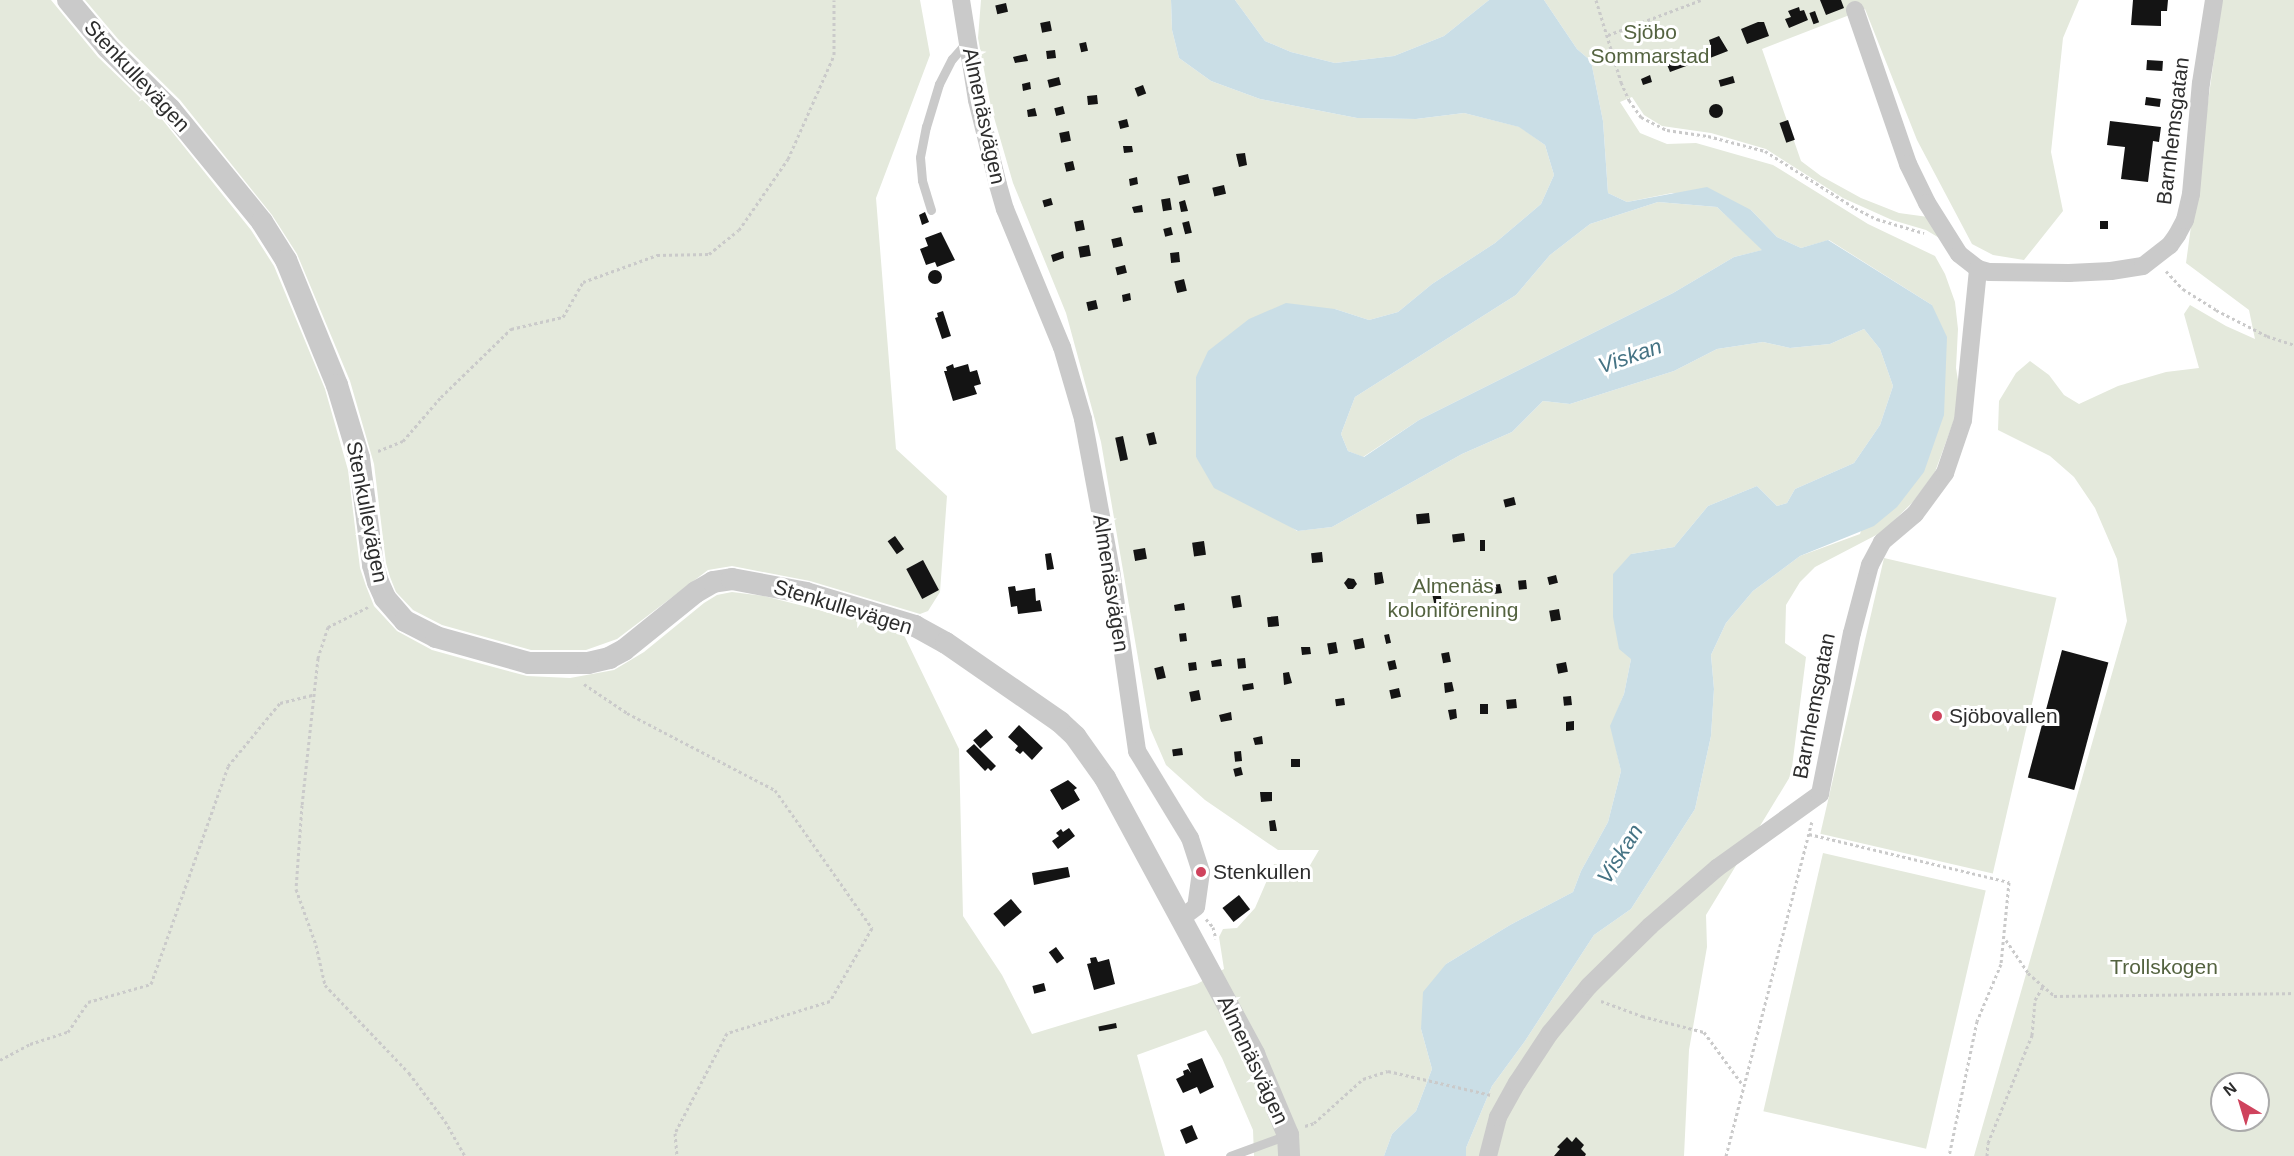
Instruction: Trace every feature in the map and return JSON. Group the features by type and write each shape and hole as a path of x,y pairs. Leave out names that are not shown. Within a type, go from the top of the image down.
{"street":[{"name":"Stenkullevägen","path":"68,0 108,48 170,109 262,222 280,251 316,329 337,385 359,458 373,565 385,598 405,621 436,638 529,663 570,664 609,658 635,642 696,592 713,582 732,579 807,593 915,626 946,643 1010,685 1075,736 1105,778 1180,920"},
{"name":"Almenäsvägen","path":"961,0 986,139 1005,209 1062,347 1083,419 1111,570 1137,751 1190,838 1201,872 1196,908 1180,920 1254,1054 1288,1145"},
{"name":"Barnhemsgatan","path":"1488,1156 1498,1117 1516,1083 1575,1003 1650,926 1700,883 1820,794 1852,633 1870,565 1882,542 1915,514 1946,473 1963,420 1978,269 1997,272 2111,271 2143,266 2170,245 2177,234 2185,220 2191,194 2201,82 2214,0"},
{"path":"1855,10 1908,164 1959,254 1978,269"}],"lane":[{"path":"931,210 922,180 920,157 926,127 939,84 952,59 967,42"},
{"name":"Almenäsvägen","path":"1230,1156 1288,1145"}],"path":[{"path":"359,458 403,441 441,398 511,329 563,317 583,282 657,255 709,254 740,230 788,159 834,55 834,0"},
{"path":"1596,0 1629,100 1641,117 1667,130 1708,136 1765,151 1845,202 1878,219 1923,233 1944,244 1951,241"},
{"path":"1608,35 1701,0"},
{"path":"2154,259 2183,289 2267,336 2294,345"},
{"path":"385,598 328,627 318,658 302,805 297,890 316,945 325,986 409,1073 445,1121 465,1156"},
{"path":"582,682 627,713 776,790 872,928 830,1001 727,1033 675,1133 677,1156"},
{"path":"0,1060 30,1044 68,1032 88,1002 151,984 228,766 280,703 314,695"},
{"path":"1726,1156 1742,1085 1820,794"},
{"path":"1809,834 2009,882 2001,964 1977,1021 1949,1156"},
{"path":"2005,939 2028,973 2054,996 2294,993"},
{"path":"1987,1156 1988,1143 2032,1035 2035,1000 2043,986"},
{"path":"1575,1003 1604,1000 1642,1016 1704,1032 1742,1085"},
{"path":"1288,1145 1364,1079 1388,1071 1491,1095"}],"green space":[{"name":"Almenäs koloniförening","path":"0,0 51,0 98,57 161,118 251,230 274,266 325,389 348,470 360,568 366,586 374,606 397,631 432,650 486,665 527,676 570,678 614,670 644,652 704,603 717,595 732,592 764,596 902,631 959,749 963,916 1002,975 1032,1034 1197,984 1224,969 1219,937 1223,929 1237,928 1255,908 1274,864 1309,867 1319,850 1278,850 1205,800 1166,765 1150,728 1101,442 1066,313 1013,183 991,107 978,38 981,0 1171,0 1172,30 1179,58 1211,81 1260,99 1357,118 1416,119 1464,113 1520,127 1545,145 1554,175 1541,204 1495,243 1432,284 1398,312 1369,320 1335,309 1196,377 1196,457 1297,531 1332,527 1462,454 1512,432 1543,401 1570,404 1674,371 1717,349 1763,342 1790,348 1830,344 1864,329 1880,349 1893,386 1880,425 1854,463 1795,489 1787,503 1777,506 1757,486 1708,506 1674,547 1631,554 1631,659 1624,694 1611,726 1621,771 1608,822 1581,871 1573,892 1510,925 1446,964 1421,1029 1432,1069 1416,1111 1392,1134 1384,1156 1254,1156 1253,1130 1222,1058 1206,1030 1137,1055 1165,1156 0,1156"},
{"path":"85,0 920,0 930,55 876,198 896,449 947,496 940,592 928,611 920,614 810,581 732,566 708,570 617,639 586,650 531,650 442,625 413,610 396,592 390,577 386,563 374,464 350,381 297,254 272,215 180,100 118,39"},
{"path":"1235,0 1489,0 1444,36 1394,56 1335,63 1291,52 1265,41"},
{"name":"Sjöbo Sommarstad","path":"1544,0 2079,0 2063,38 2051,152 2063,211 2024,260 1993,255 1972,244 1917,140 1865,9 1762,49 1801,161 1821,176 1861,198 1899,213 1928,217 1941,239 1926,230 1892,220 1843,198 1766,149 1711,133 1662,126 1644,115 1632,97 1620,102 1640,133 1667,144 1696,143 1773,165 1868,224 1935,256 1945,274 1955,302 1958,329 1956,368 1960,393 1954,420 1935,472 1913,502 1882,532 1815,567 1800,582 1786,605 1785,643 1806,657 1791,775 1706,915 1707,947 1689,1050 1684,1156 1466,1156 1466,1148 1492,1086 1525,1041 1594,935 1631,909 1695,809 1711,736 1714,689 1711,655 1726,623 1753,591 1800,556 1860,534 1932,305 1829,240 1801,248 1777,237 1751,210 1672,193 1627,202 1608,193 1603,121 1591,61 1577,49"},
{"name":"Trollskogen","path":"2222,0 2294,0 2294,1156 1974,1156 2127,621 2117,559 2095,508 2074,477 2050,456 1998,430 1999,401 2016,373 2030,361 2049,375 2064,395 2079,404 2118,386 2166,372 2199,368 2184,314 2190,305 2226,326 2255,339 2249,310 2186,263"},
{"path":"1658,202 1717,207 1763,250 1734,257 1673,293 1419,420 1363,457 1348,451 1341,434 1355,397 1516,295 1550,255 1590,224"},
{"name":"Sjöbovallen","path":"1884,558 2056,598 1993,874 1820,834"},
{"path":"1823,853 1986,891 1926,1149 1763,1111"}],"water":[{"name":"Viskan","path":"1171,0 1235,0 1265,41 1291,52 1335,63 1394,56 1444,36 1489,0 1544,0 1577,49 1591,61 1603,121 1608,193 1627,202 1707,187 1751,210 1777,237 1801,248 1828,240 1932,305 1947,337 1944,415 1924,472 1897,507 1874,526 1800,556 1753,591 1726,623 1711,655 1714,689 1711,736 1695,809 1631,909 1594,935 1525,1041 1492,1086 1466,1148 1466,1156 1384,1156 1392,1134 1416,1111 1432,1069 1421,1029 1423,992 1446,964 1510,925 1573,892 1581,871 1608,822 1621,771 1610,726 1624,694 1631,659 1619,649 1613,617 1613,574 1631,554 1674,547 1708,506 1757,486 1777,506 1787,503 1795,489 1854,463 1880,425 1893,386 1880,349 1864,329 1830,344 1790,348 1763,342 1717,349 1674,371 1570,404 1543,401 1512,432 1462,454 1332,527 1298,531 1214,488 1196,457 1196,377 1208,351 1249,319 1286,303 1335,309 1369,320 1398,312 1432,284 1495,243 1541,204 1554,175 1545,145 1519,127 1464,113 1416,119 1357,118 1260,99 1211,81 1179,58 1172,30","holes":["1658,202 1717,207 1762,250 1734,257 1673,293 1419,420 1364,457 1348,451 1341,434 1355,397 1516,295 1550,255 1590,224"]}],"building":[{"path":"1820,0 1841,0 1844,8 1826,15"},
{"path":"2133,0 2168,0 2167,11 2161,11 2161,26 2131,25"},
{"path":"1006,3 1008,12 997,14 995,5"},
{"path":"1799,7 1800,11 1804,10 1808,20 1789,28 1785,19 1791,17 1788,11"},
{"path":"1815,11 1819,22 1813,24 1809,13"},
{"path":"1050,21 1052,31 1042,33 1040,23"},
{"path":"1764,22 1769,36 1747,44 1741,29"},
{"path":"1719,36 1728,51 1710,58 1706,48 1711,47 1709,40"},
{"path":"1086,42 1088,51 1081,52 1079,44"},
{"path":"1055,50 1056,58 1047,59 1046,51"},
{"path":"1679,51 1689,65 1670,72 1666,62 1662,63 1659,55"},
{"path":"1026,54 1028,61 1015,63 1013,57"},
{"path":"2147,60 2163,61 2162,71 2146,70"},
{"path":"1650,75 1652,82 1643,85 1641,79"},
{"path":"1733,76 1735,83 1721,87 1719,80"},
{"path":"1059,77 1061,85 1049,88 1047,80"},
{"path":"1030,82 1031,89 1023,91 1022,84"},
{"path":"1143,85 1146,93 1138,97 1135,88"},
{"path":"1097,95 1098,104 1088,105 1087,96"},
{"path":"2146,97 2161,99 2160,107 2145,105"},
{"path":"1716,104 1721,106 1723,111 1721,116 1716,118 1711,116 1709,111 1711,106"},
{"path":"1063,106 1065,114 1056,116 1054,108"},
{"path":"1035,108 1037,116 1028,117 1027,110"},
{"path":"1127,119 1129,127 1120,129 1118,121"},
{"path":"1788,120 1795,140 1786,143 1779,123"},
{"path":"2110,121 2161,127 2159,142 2153,141 2148,182 2121,179 2125,147 2107,145"},
{"path":"1069,131 1071,141 1061,143 1059,133"},
{"path":"1123,146 1132,146 1133,152 1124,153"},
{"path":"1245,153 1247,165 1239,167 1236,154"},
{"path":"1073,161 1075,170 1066,172 1064,163"},
{"path":"1188,174 1190,183 1179,185 1177,176"},
{"path":"1137,177 1138,184 1130,186 1129,179"},
{"path":"1224,185 1226,194 1214,196 1212,188"},
{"path":"1051,198 1053,205 1044,207 1042,200"},
{"path":"1170,198 1172,210 1163,211 1161,199"},
{"path":"1185,200 1188,211 1181,212 1179,202"},
{"path":"1142,205 1143,212 1134,213 1132,207"},
{"path":"925,212 929,222 922,225 919,215"},
{"path":"1083,220 1085,230 1076,232 1074,222"},
{"path":"1189,221 1192,233 1185,234 1182,223"},
{"path":"2100,221 2108,221 2108,229 2100,229"},
{"path":"1171,227 1173,235 1165,237 1163,229"},
{"path":"941,232 955,260 937,267 935,262 926,265 920,249 928,246 925,238"},
{"path":"1121,237 1123,246 1113,248 1111,239"},
{"path":"1089,245 1091,256 1080,258 1078,247"},
{"path":"1063,251 1064,258 1053,262 1051,255"},
{"path":"1179,252 1180,262 1171,263 1170,253"},
{"path":"1125,265 1127,273 1117,275 1115,267"},
{"path":"932,270 938,270 942,277 938,284 932,284 928,280 928,274"},
{"path":"1184,279 1187,291 1177,293 1174,281"},
{"path":"1130,293 1131,300 1123,302 1122,295"},
{"path":"1096,300 1098,309 1088,311 1086,302"},
{"path":"943,311 951,336 942,339 935,318 938,317 937,313"},
{"path":"953,364 954,368 968,364 970,372 977,370 981,384 974,386 977,394 953,401 944,371 947,371 946,367"},
{"path":"1154,432 1157,444 1149,446 1146,434"},
{"path":"1123,436 1128,459 1120,461 1115,438"},
{"path":"1514,497 1516,505 1505,507 1503,500"},
{"path":"1429,513 1430,523 1417,524 1416,514"},
{"path":"1464,533 1465,541 1453,542 1452,534"},
{"path":"895,536 904,549 897,554 888,541"},
{"path":"1480,540 1485,540 1485,551 1480,551"},
{"path":"1204,541 1206,555 1194,557 1192,543"},
{"path":"1145,548 1147,559 1135,561 1133,550"},
{"path":"1322,552 1323,562 1312,563 1311,553"},
{"path":"1051,553 1054,569 1047,570 1045,554"},
{"path":"923,560 939,590 922,599 906,569"},
{"path":"1382,572 1384,583 1375,585 1374,573"},
{"path":"1556,575 1558,583 1549,585 1547,577"},
{"path":"1348,578 1354,579 1357,584 1353,589 1348,589 1344,583"},
{"path":"1526,580 1527,589 1519,590 1518,581"},
{"path":"1500,584 1502,593 1494,594 1492,585"},
{"path":"1015,586 1016,591 1035,588 1036,601 1040,600 1042,611 1018,614 1017,606 1011,607 1008,587"},
{"path":"1440,592 1442,602 1434,603 1432,594"},
{"path":"1240,595 1242,607 1233,608 1231,596"},
{"path":"1184,603 1185,610 1175,611 1174,605"},
{"path":"1559,609 1561,620 1551,622 1549,611"},
{"path":"1278,616 1279,626 1268,627 1267,617"},
{"path":"1186,633 1187,641 1180,642 1179,634"},
{"path":"1389,634 1391,643 1386,644 1384,635"},
{"path":"1363,638 1365,648 1355,650 1353,640"},
{"path":"1336,642 1338,653 1329,654 1327,644"},
{"path":"1301,647 1310,647 1311,654 1302,655"},
{"path":"2062,650 2108,662 2074,790 2028,778"},
{"path":"1449,652 1451,662 1443,663 1441,654"},
{"path":"1245,658 1246,668 1238,669 1237,659"},
{"path":"1221,659 1222,666 1212,667 1211,661"},
{"path":"1395,660 1397,669 1389,671 1387,662"},
{"path":"1196,662 1197,670 1189,671 1188,663"},
{"path":"1566,662 1568,672 1558,674 1556,664"},
{"path":"1163,666 1166,678 1157,680 1154,668"},
{"path":"1289,672 1292,683 1284,685 1283,673"},
{"path":"1452,682 1454,691 1445,693 1444,683"},
{"path":"1253,683 1254,689 1243,691 1242,685"},
{"path":"1399,688 1401,697 1391,699 1389,690"},
{"path":"1199,690 1201,700 1191,702 1189,692"},
{"path":"1571,696 1572,705 1564,706 1563,697"},
{"path":"1344,698 1345,705 1336,706 1335,699"},
{"path":"1516,699 1517,708 1507,709 1506,700"},
{"path":"1480,704 1488,704 1488,714 1480,714"},
{"path":"1456,709 1457,718 1450,720 1448,710"},
{"path":"1231,712 1232,720 1221,722 1219,715"},
{"path":"1574,721 1574,730 1566,731 1566,722"},
{"path":"1019,725 1043,748 1032,760 1023,751 1020,754 1015,750 1018,746 1008,737"},
{"path":"986,729 993,737 980,748 973,740"},
{"path":"1262,736 1263,744 1255,745 1253,738"},
{"path":"974,744 996,766 991,771 988,768 985,771 966,751"},
{"path":"1182,748 1183,755 1173,756 1172,749"},
{"path":"1241,751 1242,761 1235,762 1234,752"},
{"path":"1291,759 1300,759 1300,767 1291,767"},
{"path":"1241,767 1243,775 1235,777 1233,769"},
{"path":"1068,780 1077,788 1074,790 1080,800 1062,810 1050,790"},
{"path":"1260,792 1272,792 1272,801 1261,802"},
{"path":"1275,820 1277,831 1270,831 1269,821"},
{"path":"1069,828 1075,836 1058,849 1052,841 1059,836 1056,833 1061,829 1063,832"},
{"path":"1068,867 1070,877 1034,885 1032,873"},
{"path":"1239,895 1250,909 1234,922 1222,908"},
{"path":"1011,899 1022,912 1004,927 993,914"},
{"path":"1056,947 1064,958 1057,964 1049,952"},
{"path":"1096,957 1098,962 1109,959 1115,984 1094,990 1087,964 1091,963 1090,958"},
{"path":"1044,983 1046,991 1034,994 1032,986"},
{"path":"1116,1023 1117,1028 1099,1031 1098,1026"},
{"path":"1202,1058 1214,1087 1200,1094 1197,1087 1183,1093 1176,1079 1184,1075 1183,1071 1188,1069 1191,1073 1187,1064"},
{"path":"1192,1125 1198,1139 1186,1144 1180,1130"},
{"path":"1567,1137 1572,1142 1576,1137 1584,1145 1581,1149 1586,1154 1585,1156 1554,1156 1560,1149 1557,1147"}],"place":[{"name":"Sjöbovallen","path":"1937,716"},
{"name":"Stenkullen","path":"1201,872"}]}
